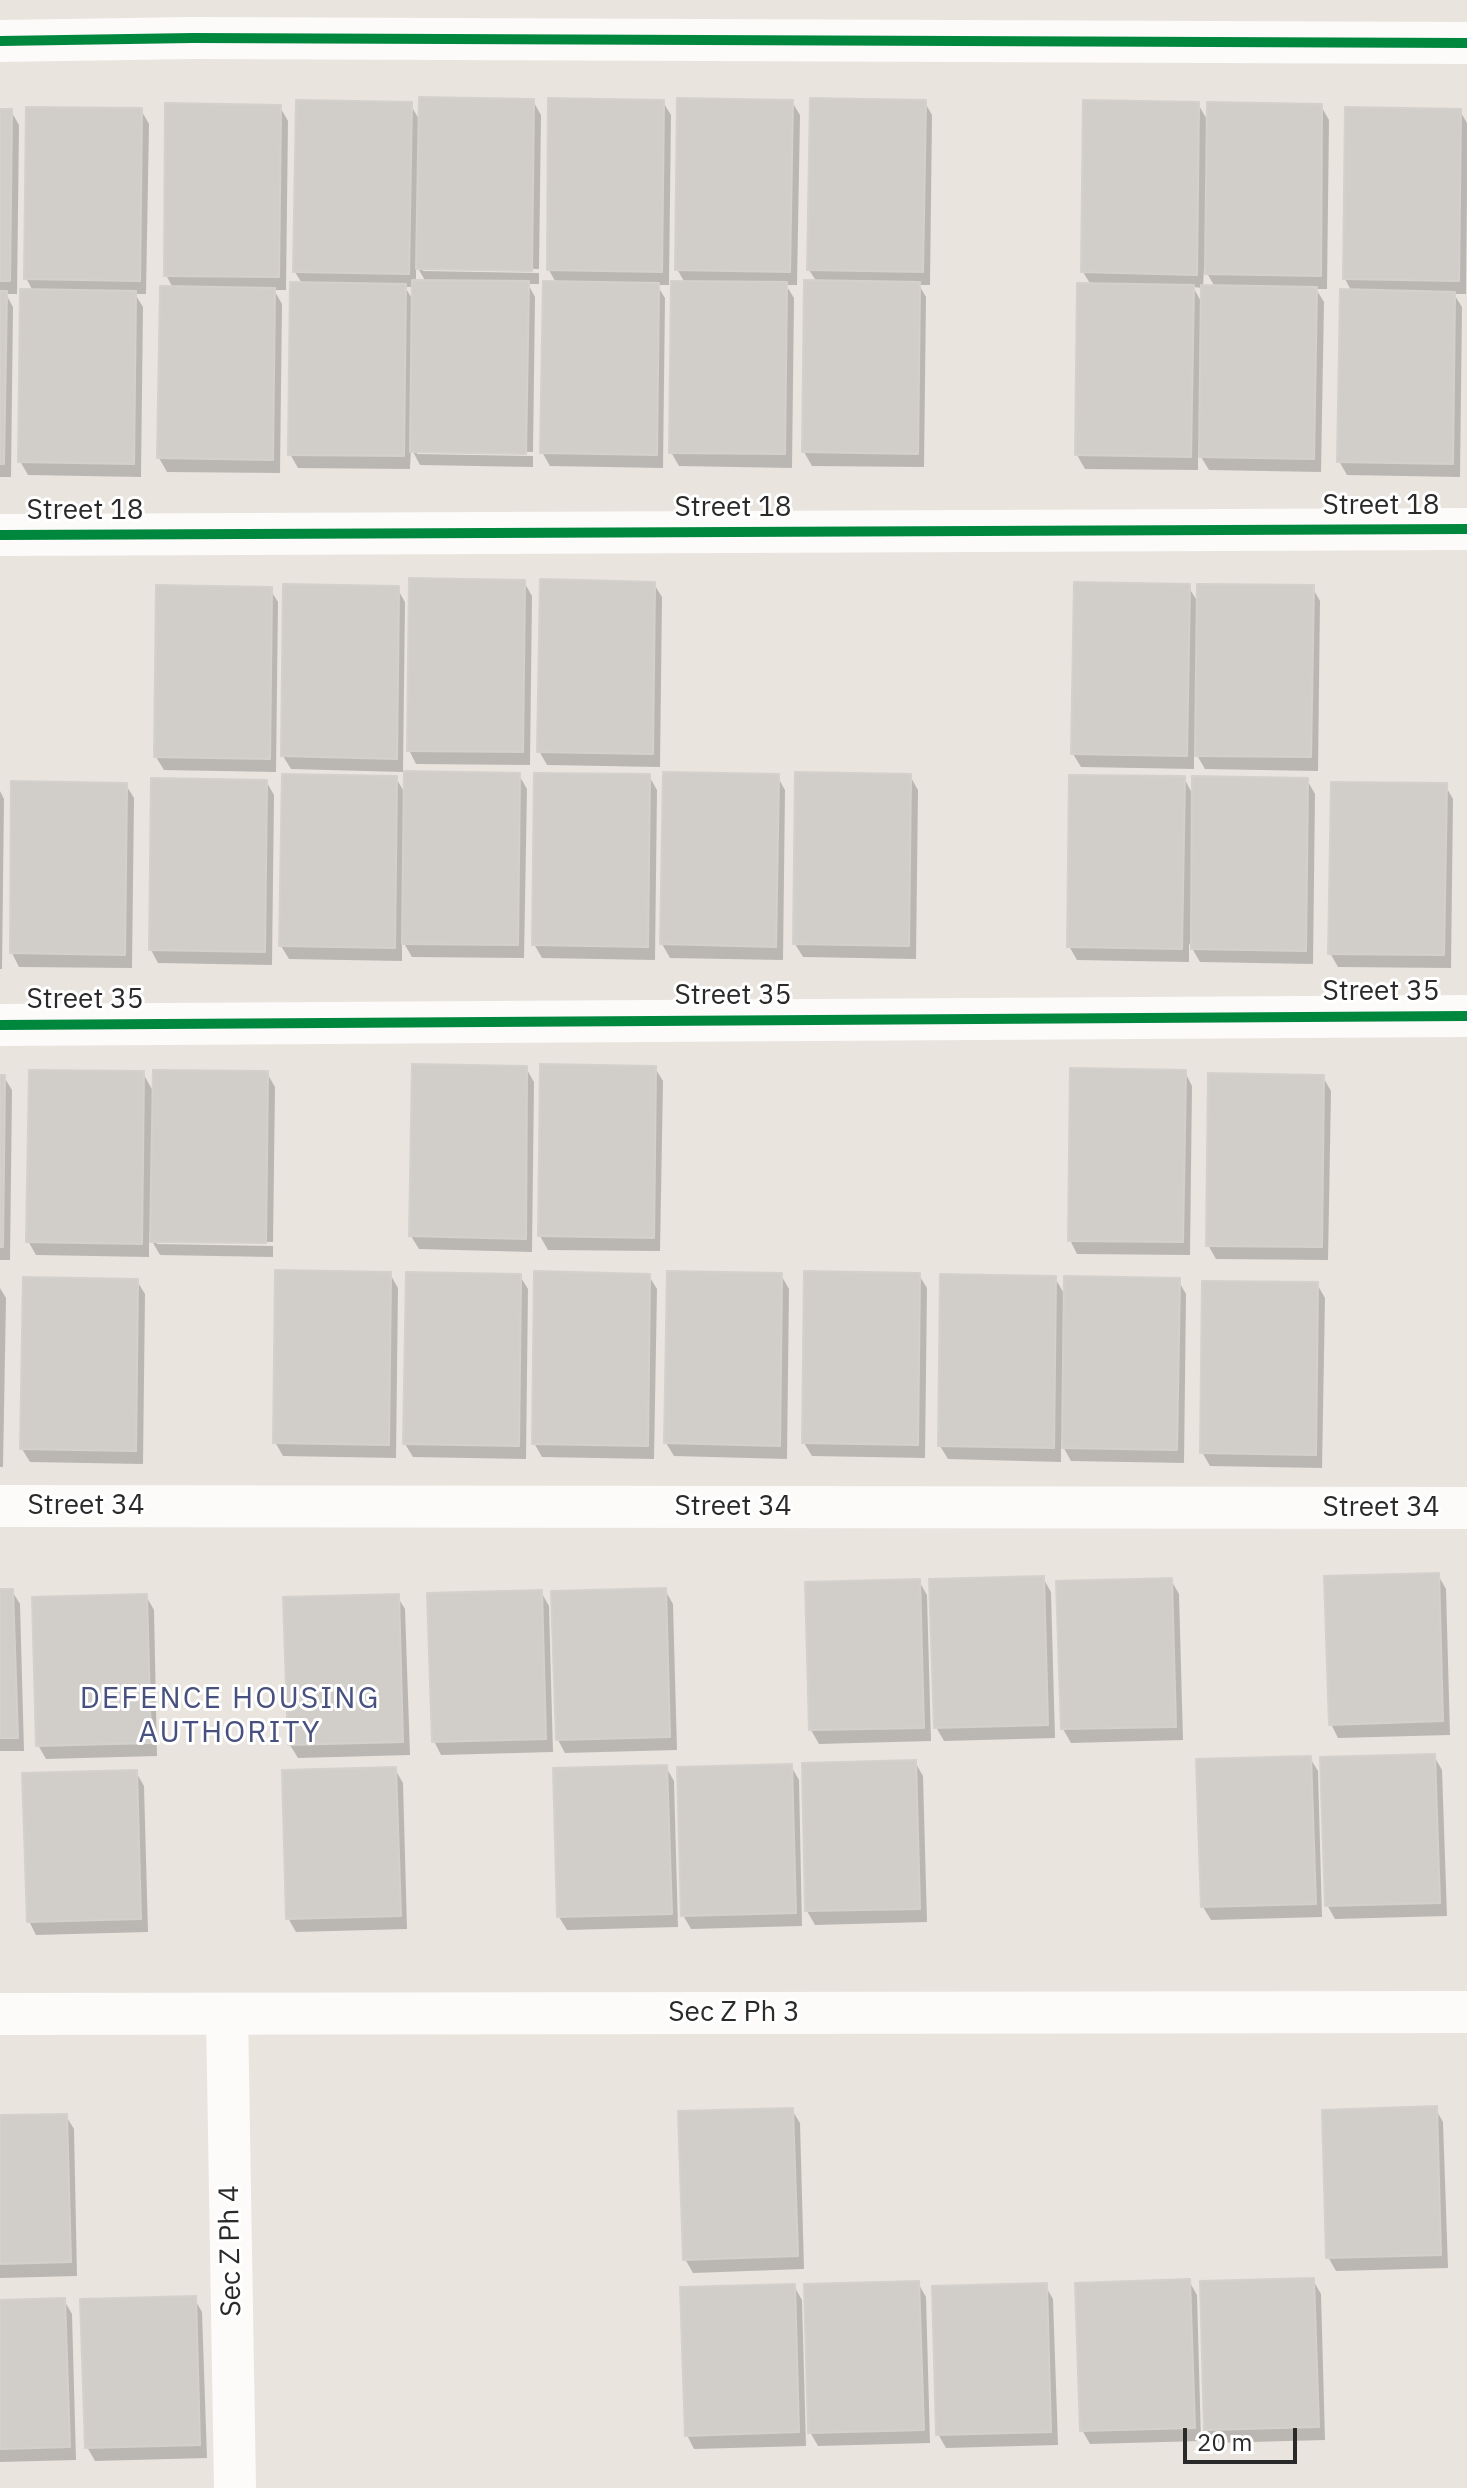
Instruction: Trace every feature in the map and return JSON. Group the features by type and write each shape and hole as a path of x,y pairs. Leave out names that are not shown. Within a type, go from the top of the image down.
{"street":[{"path":"0,41 225,38 1467,43"},
{"name":"Street 18","path":"0,535 1467,529"},
{"name":"Street 35","path":"0,1025 1467,1016"},
{"name":"Street 34","path":"0,1506 1467,1508"},
{"name":"Sec Z Ph 3","path":"0,2014 1467,2012"},
{"name":"Sec Z Ph 4","path":"227,2014 235,2488"}],"building":[{"path":"419,97 534,99 532,271 416,269"},
{"path":"548,98 664,100 662,272 547,270"},
{"path":"677,98 793,100 790,272 675,270"},
{"path":"810,98 926,100 923,272 807,270"},
{"path":"296,100 412,102 409,274 293,272"},
{"path":"1083,100 1199,102 1197,275 1081,272"},
{"path":"1207,102 1322,104 1321,276 1205,274"},
{"path":"165,103 281,105 279,277 164,276"},
{"path":"26,107 142,108 140,281 24,279"},
{"path":"1345,107 1461,109 1459,281 1343,279"},
{"path":"0,109 12,109 10,281 0,281"},
{"path":"412,280 529,281 526,454 410,452"},
{"path":"804,280 920,282 918,454 802,452"},
{"path":"543,281 659,283 657,455 540,453"},
{"path":"671,281 787,282 785,454 669,453"},
{"path":"290,282 406,284 404,456 288,455"},
{"path":"1077,283 1194,285 1191,457 1075,455"},
{"path":"1201,285 1317,287 1314,459 1199,457"},
{"path":"160,286 275,288 273,460 157,458"},
{"path":"20,289 136,291 134,464 18,462"},
{"path":"1340,289 1455,292 1453,464 1337,462"},
{"path":"0,291 7,291 4,464 0,464"},
{"path":"409,578 525,580 523,752 407,751"},
{"path":"540,579 655,582 653,754 537,752"},
{"path":"1074,582 1190,584 1187,756 1071,754"},
{"path":"283,584 399,586 397,759 281,756"},
{"path":"1197,584 1314,585 1311,757 1195,756"},
{"path":"156,585 272,587 270,759 154,757"},
{"path":"404,771 520,773 518,945 402,944"},
{"path":"663,772 779,774 776,947 660,944"},
{"path":"795,772 911,774 909,946 793,944"},
{"path":"534,773 650,774 648,947 532,945"},
{"path":"282,774 397,776 395,948 279,946"},
{"path":"1069,775 1185,776 1182,949 1067,947"},
{"path":"1192,776 1308,778 1306,951 1191,949"},
{"path":"151,778 267,780 265,952 149,950"},
{"path":"11,781 127,783 125,955 10,953"},
{"path":"1331,782 1447,783 1444,955 1328,954"},
{"path":"412,1064 527,1066 526,1239 409,1236"},
{"path":"540,1064 656,1066 654,1238 538,1236"},
{"path":"1070,1068 1186,1070 1183,1242 1068,1241"},
{"path":"29,1070 144,1071 142,1244 26,1242"},
{"path":"153,1070 268,1071 266,1243 150,1242"},
{"path":"1208,1073 1324,1075 1322,1247 1206,1246"},
{"path":"0,1075 5,1075 3,1247 0,1247"},
{"path":"275,1270 391,1272 389,1445 273,1443"},
{"path":"534,1271 650,1274 648,1446 532,1444"},
{"path":"667,1271 782,1273 780,1446 664,1443"},
{"path":"804,1271 920,1273 918,1445 802,1443"},
{"path":"406,1272 521,1274 519,1446 403,1444"},
{"path":"940,1274 1056,1276 1054,1448 938,1446"},
{"path":"1064,1276 1180,1278 1177,1450 1062,1448"},
{"path":"23,1277 138,1279 136,1451 20,1449"},
{"path":"1202,1281 1318,1282 1316,1455 1200,1453"},
{"path":"1439,1573 1443,1721 1329,1725 1324,1576"},
{"path":"1044,1576 1048,1725 934,1728 929,1579"},
{"path":"1172,1578 1176,1727 1061,1729 1056,1581"},
{"path":"920,1579 924,1728 809,1730 805,1582"},
{"path":"666,1588 670,1737 556,1740 551,1591"},
{"path":"0,1589 13,1589 18,1738 0,1738"},
{"path":"542,1590 546,1739 432,1742 427,1593"},
{"path":"147,1594 151,1743 36,1746 32,1597"},
{"path":"399,1594 403,1742 288,1745 283,1597"},
{"path":"1435,1754 1440,1903 1325,1906 1320,1757"},
{"path":"1311,1756 1316,1904 1201,1907 1196,1759"},
{"path":"916,1760 920,1909 805,1911 802,1763"},
{"path":"792,1764 796,1913 681,1916 677,1767"},
{"path":"667,1765 672,1914 557,1917 553,1768"},
{"path":"396,1767 401,1916 286,1919 282,1770"},
{"path":"137,1770 141,1919 27,1922 22,1773"},
{"path":"1437,2106 1441,2255 1326,2258 1322,2110"},
{"path":"793,2108 798,2256 683,2260 678,2111"},
{"path":"67,2114 71,2262 0,2264 0,2115"},
{"path":"1314,2278 1319,2427 1204,2430 1200,2281"},
{"path":"1190,2279 1195,2428 1080,2431 1075,2283"},
{"path":"919,2281 924,2430 808,2433 804,2284"},
{"path":"1047,2283 1051,2432 936,2435 932,2286"},
{"path":"795,2284 799,2432 685,2436 680,2287"},
{"path":"196,2296 200,2445 85,2448 80,2299"},
{"path":"65,2298 70,2447 0,2449 0,2300"}],"cycle path":[{"path":"0,41 193,38 1467,43"},
{"path":"0,535 1467,529"},
{"path":"0,1025 1467,1016"}],"district":[{"name":"DEFENCE HOUSING AUTHORITY","path":"230,1716"}]}
